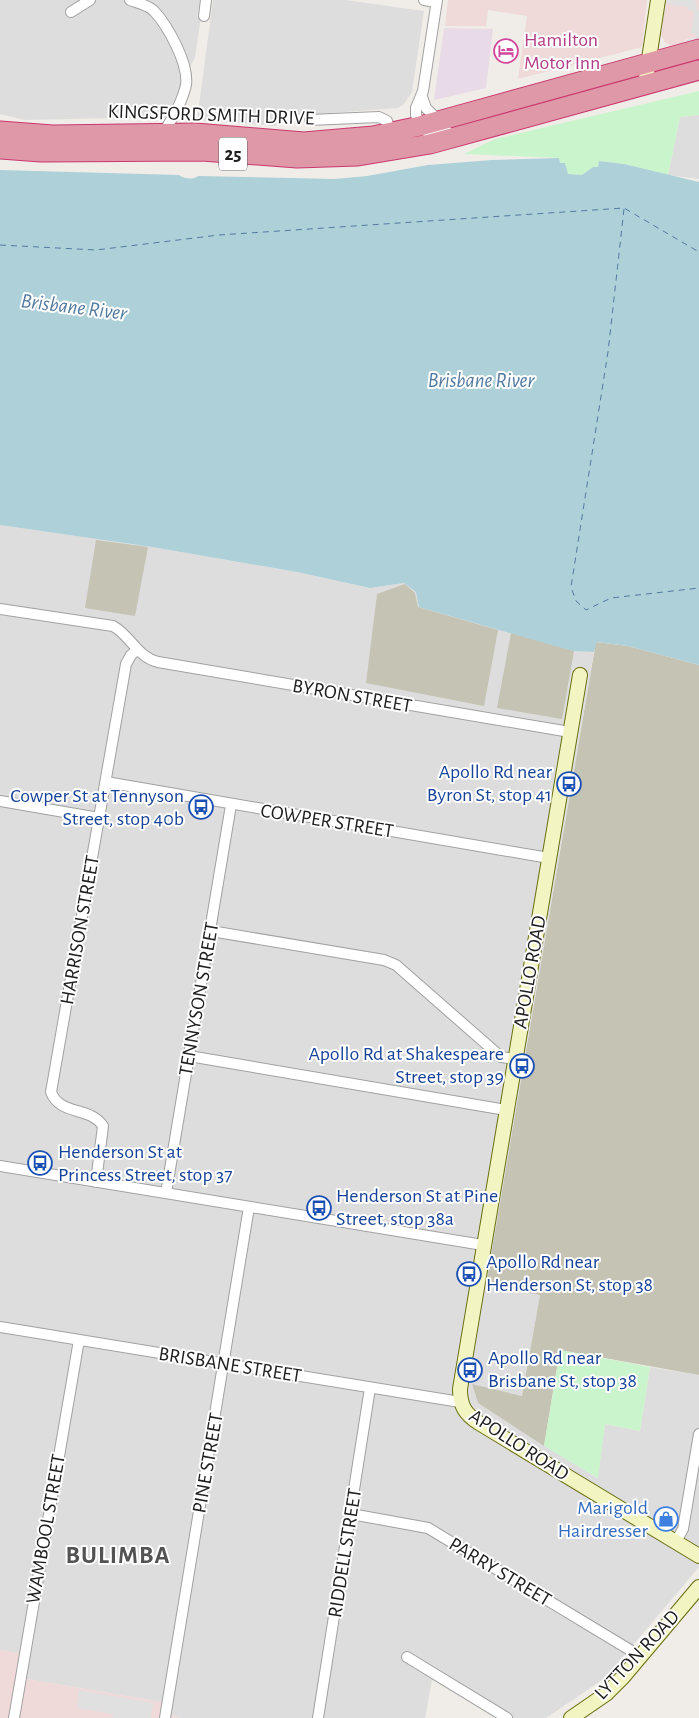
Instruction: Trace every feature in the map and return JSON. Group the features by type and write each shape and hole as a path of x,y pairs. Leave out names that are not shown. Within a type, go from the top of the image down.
{"highway":[{"name":"KINGSFORD SMITH DRIVE","path":"0,131 53,135 184,133 304,142 342,140 390,134 699,49"},
{"name":"KINGSFORD SMITH DRIVE","path":"0,149 41,152 202,151 318,159 358,156 402,150 464,135 699,70"}],"street":[{"path":"71,12 90,0"},
{"path":"130,0 154,12 182,58 186,83 176,115 163,133"},
{"path":"204,16 206,0"},
{"path":"424,0 437,1 422,97 416,108 420,126 431,133 445,130 464,135"},
{"path":"645,85 658,0"},
{"path":"422,97 426,108 439,121"},
{"path":"176,115 184,133"},
{"name":"KINGSFORD SMITH DRIVE","path":"310,120 379,116 386,122 390,134"},
{"name":"BYRON STREET","path":"0,609 113,626 120,630 145,658 158,662 570,732"},
{"name":"HARRISON STREET","path":"96,1182 103,1126 96,1117 60,1106 54,1101 51,1092 126,664 130,656 137,650"},
{"name":"APOLLO ROAD","path":"580,675 483,1246 460,1389 460,1402 470,1417 479,1423 699,1556"},
{"name":"COWPER STREET","path":"106,782 231,805 549,858"},
{"path":"0,800 99,818"},
{"name":"TENNYSON STREET","path":"166,1193 231,805"},
{"path":"211,931 384,960 396,965 501,1057 515,1060"},
{"path":"189,1056 506,1110"},
{"path":"0,1166 483,1246"},
{"name":"PINE STREET","path":"165,1718 249,1207"},
{"name":"BRISBANE STREET","path":"0,1327 460,1402"},
{"name":"WAMBOOL STREET","path":"14,1718 78,1340"},
{"name":"RIDDELL STREET","path":"318,1718 370,1388"},
{"path":"676,1543 682,1529 699,1434"},
{"name":"PARRY STREET","path":"351,1514 428,1528 640,1656"},
{"name":"LYTTON ROAD","path":"571,1718 606,1694 699,1587"},
{"path":"407,1657 507,1718"}],"shaded area":[{"path":"0,0 200,0 197,16 201,17 195,57 166,117 24,120 0,114"},
{"path":"213,0 345,0 424,11 412,92 404,104 398,108 278,117 276,126 197,120"},
{"path":"448,0 647,0 642,47 518,79 527,16 488,10 486,26 445,26"},
{"path":"666,0 699,0 699,36 685,40 682,45 676,47 665,43 661,34"},
{"path":"666,0 695,0 699,13 699,39 682,45 685,41 696,37 695,33 691,34 694,11 688,10 688,7 672,5 665,2"},
{"path":"444,28 493,29 486,88 434,100"},
{"path":"699,115 699,179 668,175 680,117"},
{"path":"0,525 152,547 297,572 370,588 404,583 416,592 573,651 594,652 486,1284 540,1295 522,1396 472,1384 478,1403 597,1478 605,1424 640,1431 650,1367 699,1375 699,1567 605,1678 546,1718 496,1718 432,1680 425,1718 182,1718 165,1715 167,1703 21,1678 25,1654 0,1650","holes":["415,593 418,607 376,607 377,594"]},
{"path":"96,540 148,547 135,616 85,608"},
{"path":"405,584 415,593 418,607 498,630 484,706 366,683 377,594"},
{"path":"511,633 574,651 562,719 497,708"},
{"path":"596,642 628,646 699,665 699,1375 560,1350 544,1446 478,1403 472,1384 522,1396 540,1295 486,1285"},
{"path":"0,1650 25,1654 21,1678 167,1703 166,1715 182,1718 0,1718"},
{"path":"79,1690 153,1703 151,1718 112,1718 113,1714 77,1708"}],"green space":[{"path":"699,91 699,115 680,117 668,175 624,164 599,161 598,167 593,167 582,175 568,174 565,164 560,163 559,158 464,154 495,139"},
{"path":"560,1350 650,1367 640,1431 605,1424 598,1478 544,1446"}],"water":[{"name":"Brisbane River","path":"559,158 560,163 565,163 568,174 582,175 593,167 598,167 599,161 624,164 699,182 699,665 628,646 597,642 594,652 573,651 419,607 416,592 404,583 370,588 297,572 152,547 0,525 0,170 179,175 188,178 198,176 335,179 367,176 428,165 492,160"}],"ferry route":[{"path":"0,245 96,250 219,235 624,208 699,252"},
{"path":"624,209 608,352 571,587 576,601 586,610 611,598 699,588"}],"place":[{"name":"Hamilton Motor Inn","path":"506,51"},
{"name":"Apollo Rd near Byron St, stop 41","path":"569,784"},
{"name":"Cowper St at Tennyson Street, stop 40b","path":"201,807"},
{"name":"Apollo Rd at Shakespeare Street, stop 39","path":"522,1066"},
{"name":"Henderson St at Princess Street, stop 37","path":"40,1163"},
{"name":"Henderson St at Pine Street, stop 38a","path":"319,1208"},
{"name":"Apollo Rd near Henderson St, stop 38","path":"469,1274"},
{"name":"Apollo Rd near Brisbane St, stop 38","path":"470,1370"},
{"name":"Marigold Hairdresser","path":"666,1519"}],"district":[{"name":"BULIMBA","path":"118,1555"}]}
